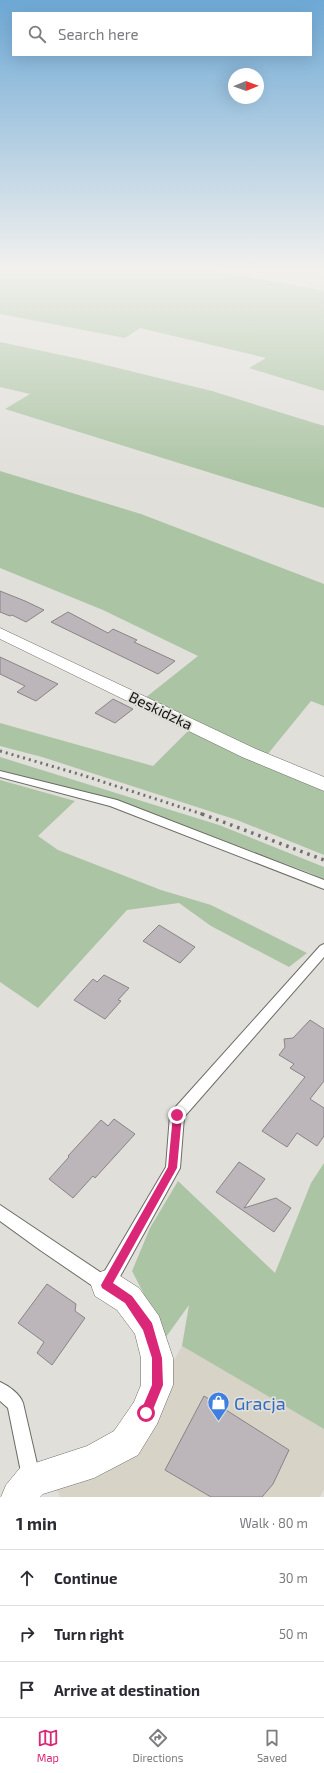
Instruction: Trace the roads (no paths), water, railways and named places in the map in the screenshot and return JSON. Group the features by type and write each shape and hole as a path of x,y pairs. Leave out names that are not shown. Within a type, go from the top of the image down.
{"street":[{"name":"Beskidzka","path":"0,633 249,753 324,784"},
{"path":"25,1489 94,1462 126,1443 146,1413 157,1385 157,1358 148,1327 128,1300 106,1285"}],"lane":[{"path":"0,774 113,803 324,885"},
{"path":"0,1212 45,1245 106,1285 172,1168 177,1115 324,949"},
{"path":"0,1390 15,1403 25,1489"}],"railway":[{"path":"0,751 82,775 202,814"},
{"path":"202,814 324,860"}],"place":[{"name":"Gracja","path":"218,1422"}]}
